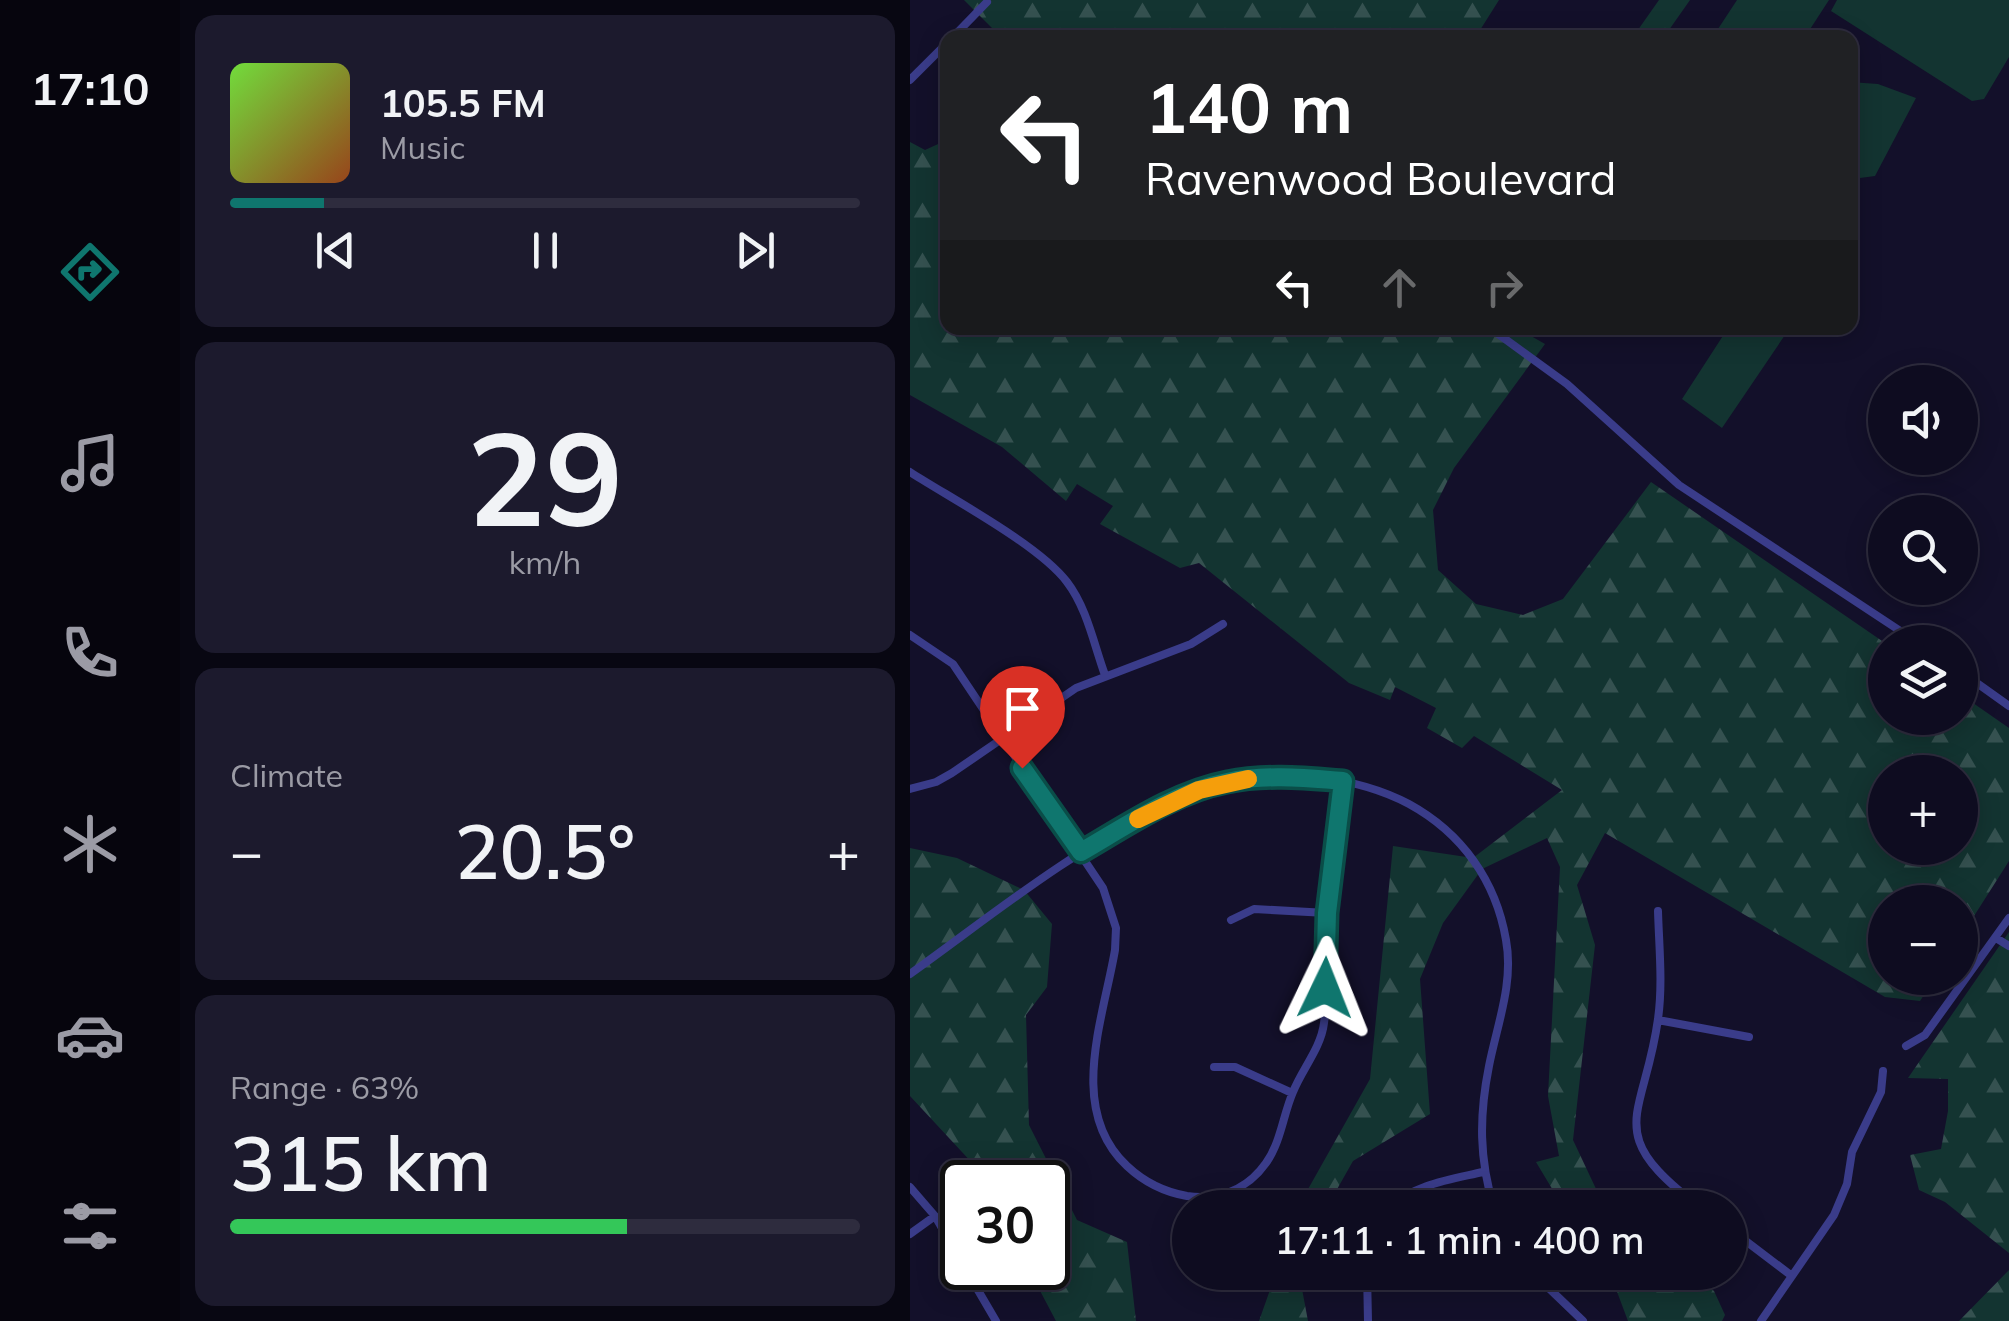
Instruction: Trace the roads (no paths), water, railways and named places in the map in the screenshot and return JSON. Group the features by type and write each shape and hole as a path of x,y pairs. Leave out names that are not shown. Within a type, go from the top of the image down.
{"street":[{"path":"960,30 987,2"},
{"path":"910,80 940,50"},
{"path":"1500,335 1566,384 1679,486 1891,625"},
{"path":"910,472 1044,558 1066,580 1083,613 1105,675"},
{"path":"910,788 936,782 1076,688 1191,644 1223,624"},
{"path":"910,635 952,664 1102,888 1116,928 1092,1080 1094,1108 1102,1133 1117,1157 1146,1182 1172,1193"},
{"path":"1978,684 2009,706"},
{"path":"910,974 1081,852 1199,790 1226,782 1298,777 1343,781 1397,798 1444,828 1476,862 1500,909 1510,962 1484,1100 1483,1172 1488,1190"},
{"path":"1235,1190 1268,1161 1278,1142 1292,1093 1324,1025 1327,913 1343,781"},
{"path":"1231,920 1254,909 1327,913"},
{"path":"1658,910 1658,1020 1634,1124 1644,1154 1677,1190"},
{"path":"1906,1046 1926,1036 2009,918"},
{"path":"1996,938 2009,946"},
{"path":"1658,1020 1749,1037"},
{"path":"1214,1067 1235,1066 1292,1093"},
{"path":"1761,1321 1834,1215 1847,1184 1852,1152 1882,1092 1883,1071"},
{"path":"1416,1190 1426,1184 1483,1172"},
{"path":"910,1186 940,1224"},
{"path":"910,1234 935,1216"},
{"path":"1747,1242 1792,1276"},
{"path":"978,1290 996,1321"},
{"path":"1366,1290 1368,1321"},
{"path":"1548,1290 1583,1321"}]}
